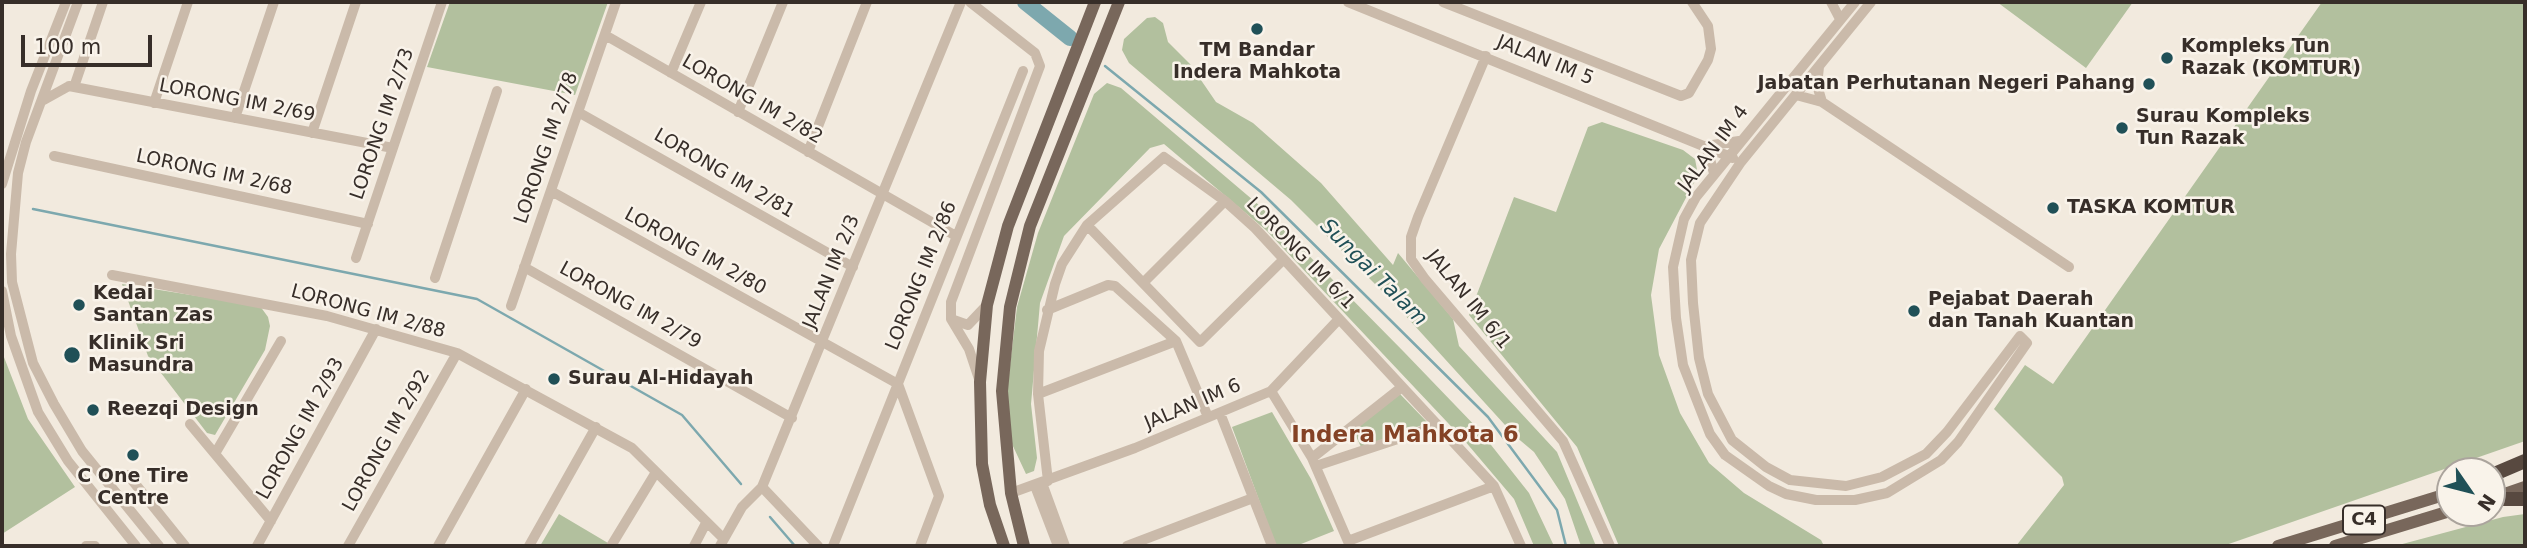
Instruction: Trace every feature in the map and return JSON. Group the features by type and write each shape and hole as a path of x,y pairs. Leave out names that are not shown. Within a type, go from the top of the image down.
{"highway":[{"path":"2506,470 2525,461"},
{"path":"2506,499 2525,499"}],"main road":[{"path":"1024,546 1011,493 1002,391 1010,307 1030,226 1119,2"},
{"path":"1093,6 1093,21 1098,26 1106,26 1113,18"},
{"path":"998,546 982,464 979,382 987,305 1008,226 1093,6"},
{"path":"1057,97 1078,63 1083,63 1087,68 1087,84"},
{"path":"2506,474 2525,469"},
{"path":"2506,494 2525,487"},
{"name":"C4","path":"2278,546 2436,496"},
{"path":"990,505 1004,546"},
{"name":"C4","path":"2335,546 2436,515"}],"street":[{"path":"2,184 31,91 66,2"},
{"path":"78,2 18,173 11,254 17,308 33,363 82,451 159,546"},
{"path":"41,102 72,87 103,2"},
{"path":"154,103 188,2"},
{"path":"235,118 274,2"},
{"path":"312,133 356,2"},
{"name":"LORONG IM 2/73","path":"356,258 442,2"},
{"name":"LORONG IM 2/78","path":"511,306 616,2"},
{"path":"671,73 701,2"},
{"path":"738,112 783,2"},
{"path":"807,152 867,2"},
{"name":"JALAN IM 2/3","path":"722,543 742,507 762,487 961,2"},
{"path":"970,2 1035,53 1040,66 951,302 951,319 969,349 979,382"},
{"name":"JALAN IM 5","path":"1348,2 1741,162"},
{"path":"1448,3 1673,96 1689,93 1708,60 1711,49 1708,26 1692,2"},
{"path":"1830,2 1840,19"},
{"name":"JALAN IM 4","path":"1855,2 1714,173 1684,219 1673,267 1676,318 1683,365 1710,435 1725,455 1769,486 1786,494 1816,500 1855,500 1887,493 1941,460 1958,442 2024,339 1926,454 1901,469 1846,486 1790,480 1766,467 1732,440 1709,394 1694,318 1693,242 1705,214 1741,162 1871,2"},
{"name":"LORONG IM 2/82","path":"605,35 956,236"},
{"name":"JALAN IM 6/1","path":"1486,56 1418,217 1411,237 1411,259 1424,279 1563,441 1610,546"},
{"path":"55,65 62,80 72,87"},
{"path":"1819,66 1817,85 1822,102"},
{"name":"LORONG IM 2/86","path":"833,546 1023,71"},
{"name":"LORONG IM 2/69","path":"72,87 393,148"},
{"path":"435,278 497,91"},
{"path":"1796,95 1822,102 2069,267"},
{"name":"LORONG IM 2/81","path":"579,112 853,267"},
{"path":"1714,173 1706,146 1740,141"},
{"name":"LORONG IM 2/68","path":"54,156 368,224"},
{"name":"LORONG IM 6/1","path":"1058,546 1041,484 1038,394 1040,351 1047,310 1062,264 1087,225 1164,157 1225,201 1284,259 1494,486 1521,546"},
{"name":"LORONG IM 2/80","path":"551,191 898,384"},
{"path":"1143,283 1225,201"},
{"path":"1087,225 1200,342 1284,259"},
{"name":"LORONG IM 2/79","path":"524,267 792,418"},
{"name":"LORONG IM 2/88","path":"112,275 206,291 376,330 457,354 632,448 646,458 722,543"},
{"path":"1047,310 1112,285 1176,341 1209,417"},
{"path":"2,291 12,336 38,412 68,461 136,546"},
{"path":"951,319 968,325 987,305"},
{"name":"JALAN IM 6","path":"1011,493 1041,484 1271,391 1339,319"},
{"name":"LORONG IM 2/93","path":"257,546 376,330"},
{"path":"216,452 281,341"},
{"path":"1038,394 1176,341"},
{"name":"LORONG IM 2/92","path":"348,546 457,354"},
{"path":"898,384 939,496 920,546"},
{"path":"1314,462 1402,387"},
{"path":"438,546 526,389"},
{"path":"1271,391 1314,462 1349,544 1494,486"},
{"path":"1220,413 1272,546"},
{"path":"190,424 271,521"},
{"path":"1314,462 1437,426"},
{"path":"528,546 596,427"},
{"path":"611,546 656,472"},
{"path":"128,475 185,546"},
{"name":"LORONG IM 6/1","path":"1041,484 1065,546"},
{"path":"762,487 818,546"},
{"path":"1127,546 1253,498"},
{"path":"694,546 706,523"},
{"path":"86,546 95,546"}],"green space":[{"path":"450,2 608,2 575,95 427,67"},
{"path":"1997,2 2133,2 2086,68"},
{"path":"2322,2 2525,2 2525,441 2479,457 2436,457 2436,472 2223,546 2016,546 2064,485 2062,477 1994,409 2025,365 2053,384"},
{"path":"1155,17 1163,23 1168,42 1190,64 1216,102 1253,123 1321,183 1393,265 1398,253 1453,319 1459,346 1557,452 1596,546 1581,546 1565,499 1534,452 1515,436 1394,303 1291,200 1129,63 1122,50 1124,39 1147,18"},
{"path":"1107,83 1121,88 1260,206 1404,352 1480,431 1529,493 1554,546 1534,546 1514,499 1464,440 1267,231 1164,144 1150,148 1064,236 1040,303 1031,404 1037,458 1034,471 1026,474 1012,444 1007,390 1017,307 1038,233 1094,94"},
{"path":"1602,122 1683,150 1695,159 1698,175 1659,249 1651,295 1659,355 1680,413 1709,463 1744,493 1821,540 1824,546 1619,546 1577,447 1469,315 1514,197 1556,212 1588,127"},
{"path":"122,284 260,306 268,317 270,326 265,350 215,435 207,433 148,356"},
{"path":"2,352 28,419 75,487 2,534"},
{"path":"1399,393 1428,423 1361,447 1353,430"},
{"path":"1272,412 1311,479 1334,531 1296,546 1276,546 1232,427"},
{"path":"559,514 608,543 607,546 540,546"},
{"path":"2525,514 2525,546 2395,546 2466,527 2506,527 2506,517"}],"waterway":[{"name":"Sungai Talam","path":"1025,2 1070,38"},
{"name":"Sungai Talam","path":"1105,66 1261,192 1488,417 1557,510 1566,546"},
{"path":"33,209 477,299 682,415 741,484"},
{"path":"770,517 795,546"}],"place":[{"name":"TM Bandar Indera Mahkota","path":"1257,29"},
{"name":"Kompleks Tun Razak (KOMTUR)","path":"2167,58"},
{"name":"Jabatan Perhutanan Negeri Pahang","path":"2149,84"},
{"name":"Surau Kompleks Tun Razak","path":"2122,128"},
{"name":"TASKA KOMTUR","path":"2053,208"},
{"name":"Kedai Santan Zas","path":"79,305"},
{"name":"Pejabat Daerah dan Tanah Kuantan","path":"1914,311"},
{"name":"Klinik Sri Masundra","path":"72,355"},
{"name":"Surau Al-Hidayah","path":"554,379"},
{"name":"Reezqi Design","path":"93,410"},
{"name":"C One Tire Centre","path":"133,455"}],"district":[{"name":"Indera Mahkota 6","path":"1405,436"}]}
